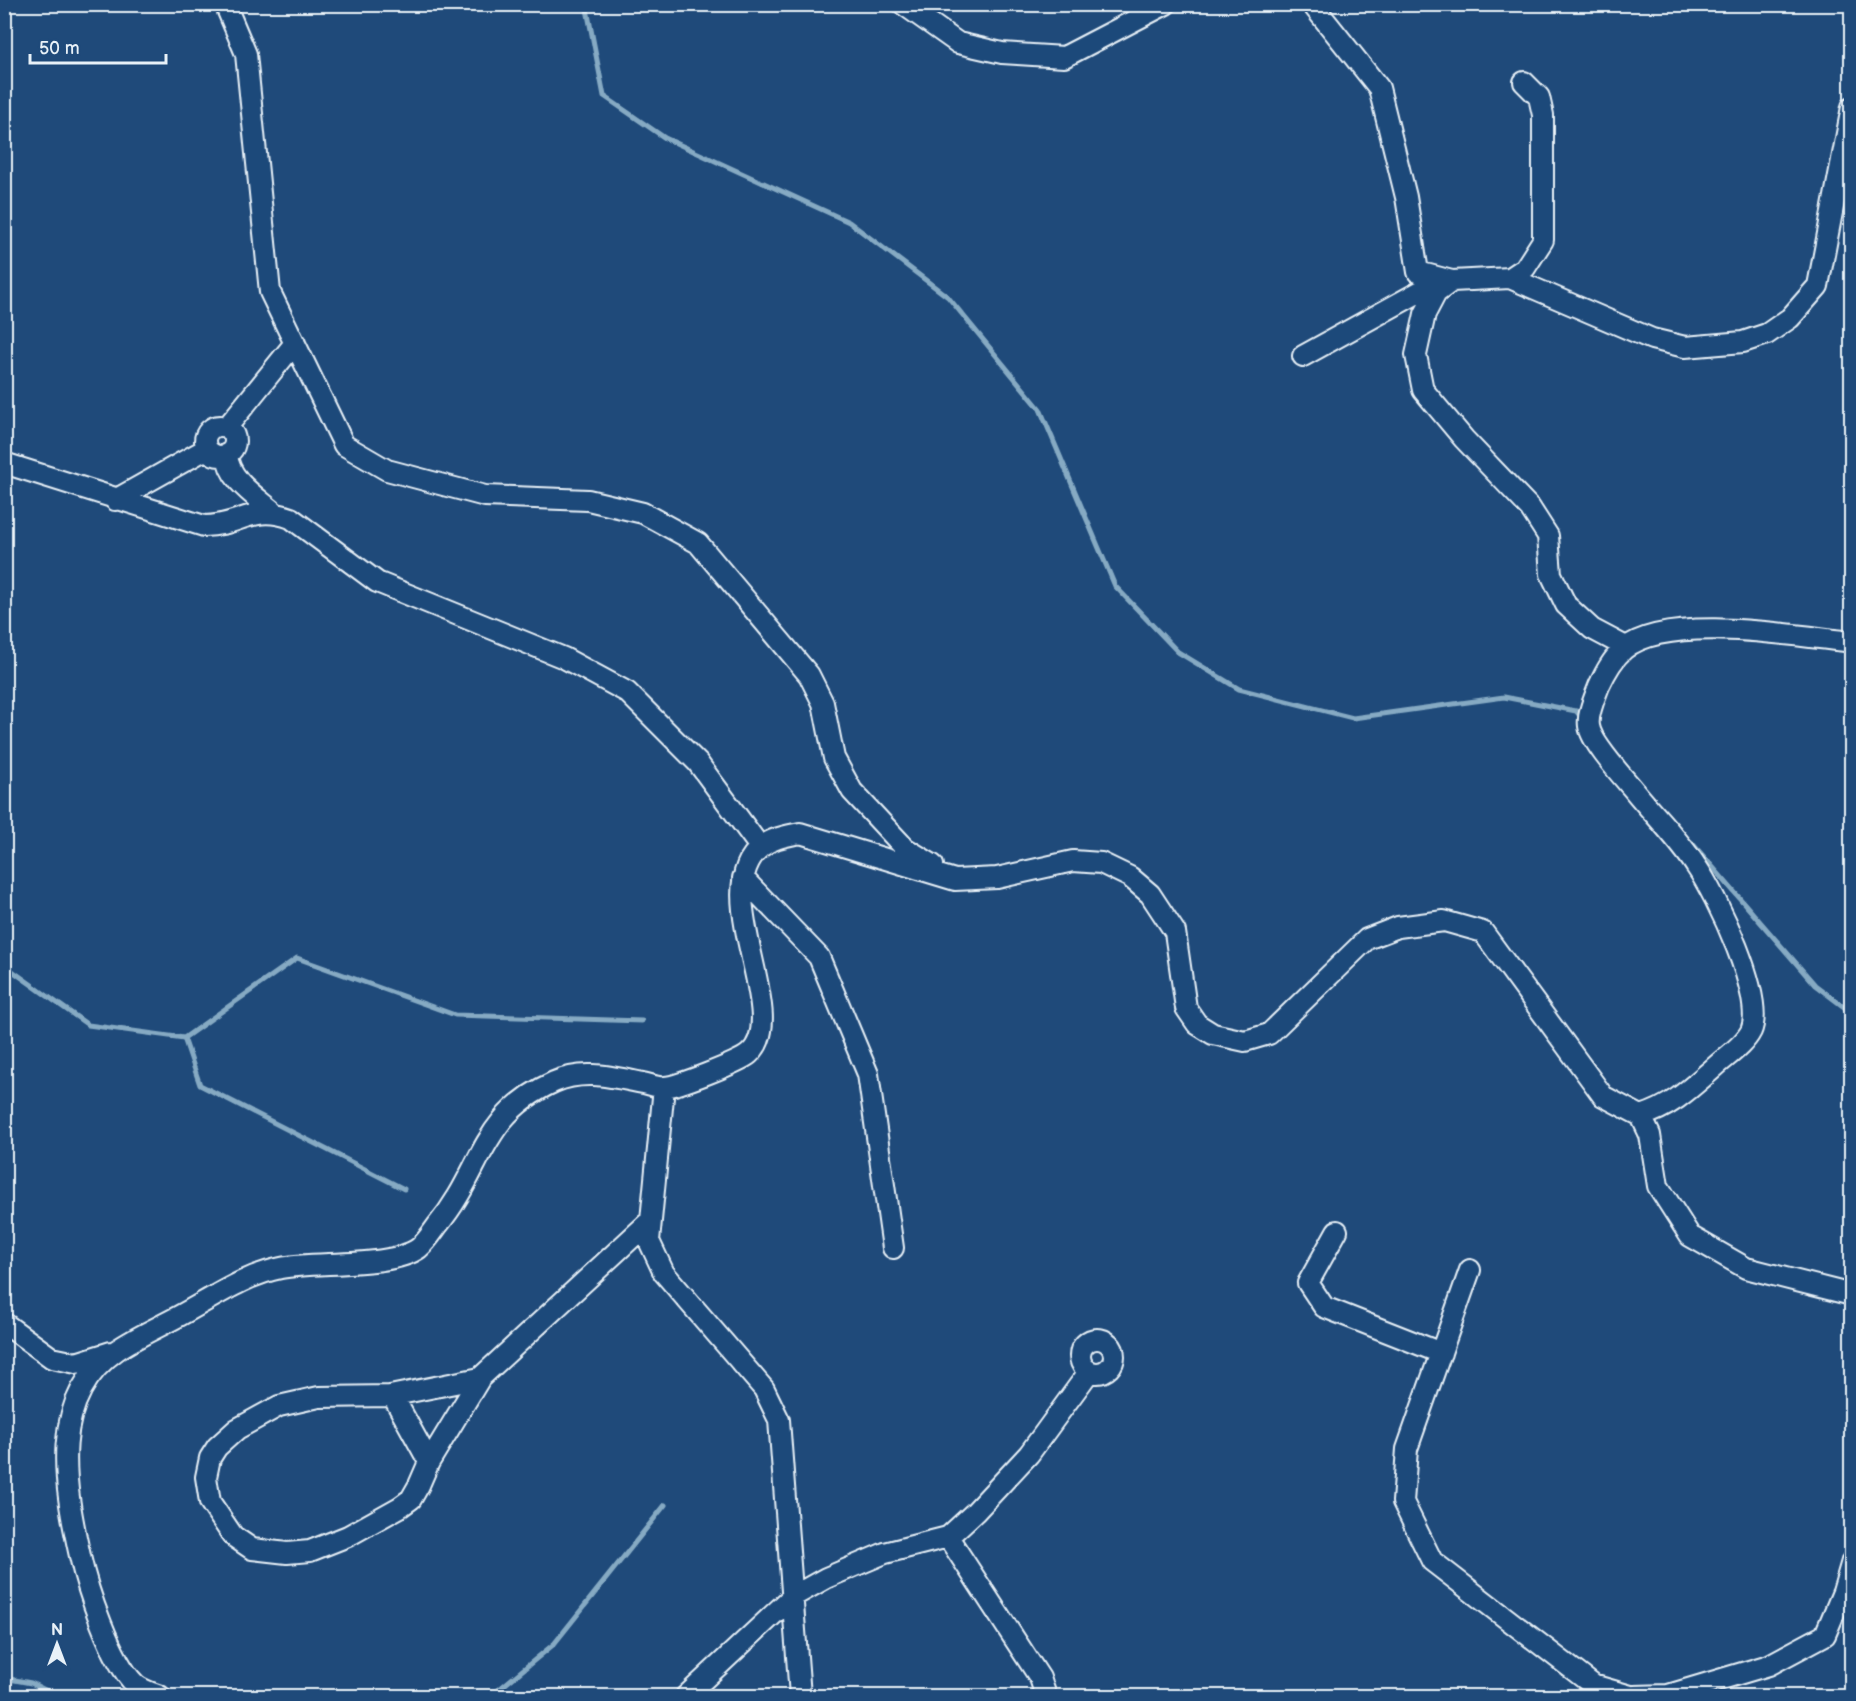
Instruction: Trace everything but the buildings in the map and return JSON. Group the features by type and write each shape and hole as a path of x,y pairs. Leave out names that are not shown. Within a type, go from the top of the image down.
{"street":[{"path":"225,4 246,54 270,292 344,445 387,470 485,496 588,500 643,513 698,543 809,675 823,704 834,758 852,791 905,848 955,880"},
{"path":"903,4 958,43 1002,53 1064,57 1166,4"},
{"path":"1312,4 1379,88 1416,244 1425,314"},
{"path":"1510,278 1525,268 1543,240 1543,115 1539,97 1524,82"},
{"path":"1303,356 1419,281 1510,278 1652,339 1685,347 1743,342 1767,334 1790,318 1818,286 1851,107"},
{"path":"1452,281 1436,293 1425,314 1416,355 1423,390 1464,439 1530,508 1548,536 1551,574 1566,605 1592,629 1626,647"},
{"path":"227,427 295,344"},
{"path":"220,425 227,427 235,441 227,454 220,457 212,455 206,449 204,441 206,433 220,425"},
{"path":"115,500 206,449"},
{"path":"227,454 228,464 234,475 275,513"},
{"path":"4,463 115,500 204,526 219,526 257,512 275,513 291,518 377,582 564,658 627,692 698,763 760,847"},
{"path":"1641,1116 1661,1110 1681,1097 1743,1041 1751,1030 1754,1014 1750,987 1740,953 1696,866 1605,755 1589,726 1593,701 1613,660 1626,647 1664,631 1739,630 1851,642"},
{"path":"4,1323 52,1358 76,1363 117,1350 253,1276 281,1268 395,1257 418,1248 448,1213 495,1127 514,1105 556,1081 592,1072 664,1087 720,1068 749,1054 759,1041 763,1020 742,908 743,878 748,862 760,847 776,838 800,833 955,880 997,878 1072,861 1101,863 1130,876 1150,894 1175,932 1186,1008 1197,1024 1213,1034 1245,1041 1269,1034 1366,939 1398,927 1444,921 1483,932 1603,1096 1641,1116 1650,1135 1658,1186 1690,1236 1746,1268 1851,1295"},
{"path":"743,878 819,957 868,1074 892,1248"},
{"path":"664,1087 649,1241 664,1273 764,1389 779,1420 800,1696"},
{"path":"480,1378 390,1396 319,1397 279,1406 237,1429 218,1447 210,1458 207,1470 207,1496 218,1517 233,1536 252,1549 287,1553 310,1551 368,1526 400,1507 411,1498 429,1462 480,1378 651,1220"},
{"path":"1338,1231 1308,1283 1324,1307 1441,1353"},
{"path":"1470,1270 1407,1449 1402,1502 1432,1561 1593,1684 1633,1696 1668,1695 1769,1665 1825,1635 1843,1592 1851,1561"},
{"path":"117,1350 83,1382 69,1414 66,1466 84,1575 111,1646 122,1668 137,1687 160,1696"},
{"path":"686,1696 792,1597 826,1578 885,1553 948,1537 975,1512 1029,1454 1089,1372"},
{"path":"390,1396 395,1400 429,1462"},
{"path":"948,1537 1040,1678 1046,1696"}],"waterway":[{"path":"586,4 604,96 665,138 849,222 948,297 1040,409 1115,586 1178,652 1239,689 1353,718 1504,697 1576,711 1584,720"},
{"path":"1691,842 1815,985 1852,1013"},
{"path":"4,965 88,1025 184,1038 297,958 455,1015 642,1021"},
{"path":"184,1038 200,1085 404,1189"},
{"path":"491,1696 554,1644 665,1505"},
{"path":"4,1678 31,1683 57,1696"}]}
